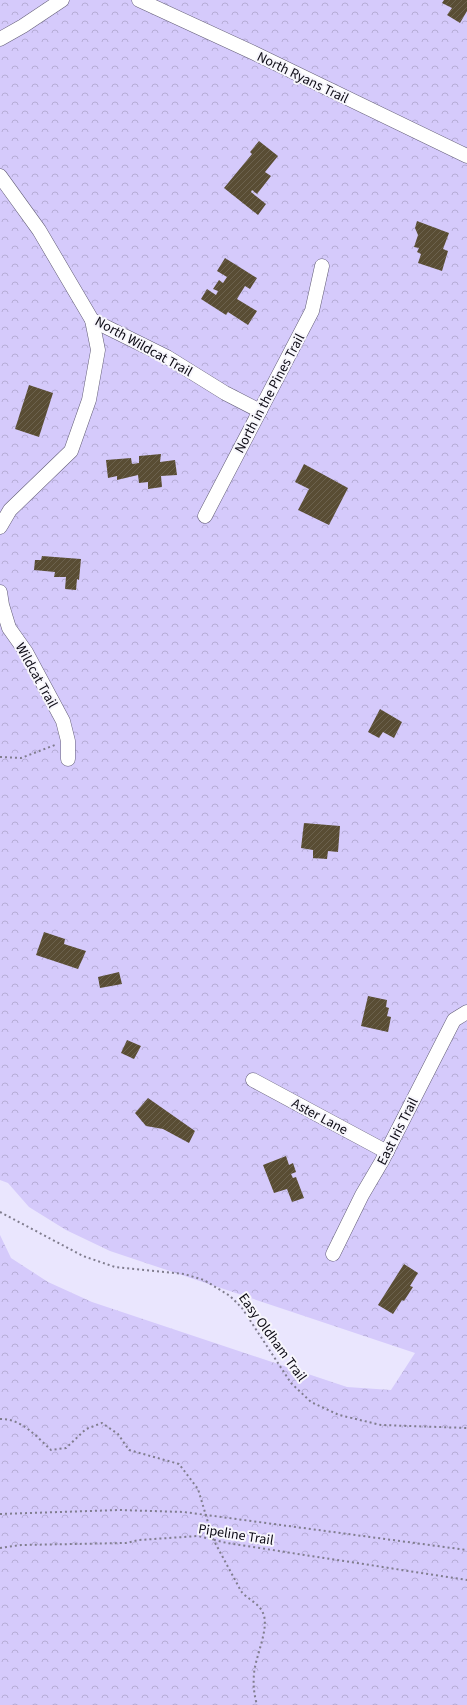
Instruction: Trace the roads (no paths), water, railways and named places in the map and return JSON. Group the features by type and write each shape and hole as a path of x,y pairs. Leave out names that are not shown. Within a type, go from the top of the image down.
{"street":[{"path":"0,39 23,26 62,0"},
{"name":"North Ryans Trail","path":"139,0 254,53 467,156"},
{"name":"North Wildcat Trail","path":"0,176 39,230 92,320 167,357 225,393 260,411"},
{"name":"North in the Pines Trail","path":"205,516 312,311 322,266"},
{"path":"0,527 10,510 71,452 90,400 98,350 92,320"},
{"name":"Wildcat Trail","path":"0,592 9,628 26,652 63,721 68,741 68,759"},
{"name":"East Iris Trail","path":"332,1254 362,1195 387,1152 454,1020 467,1012"},
{"name":"Aster Lane","path":"253,1080 387,1152"}]}
